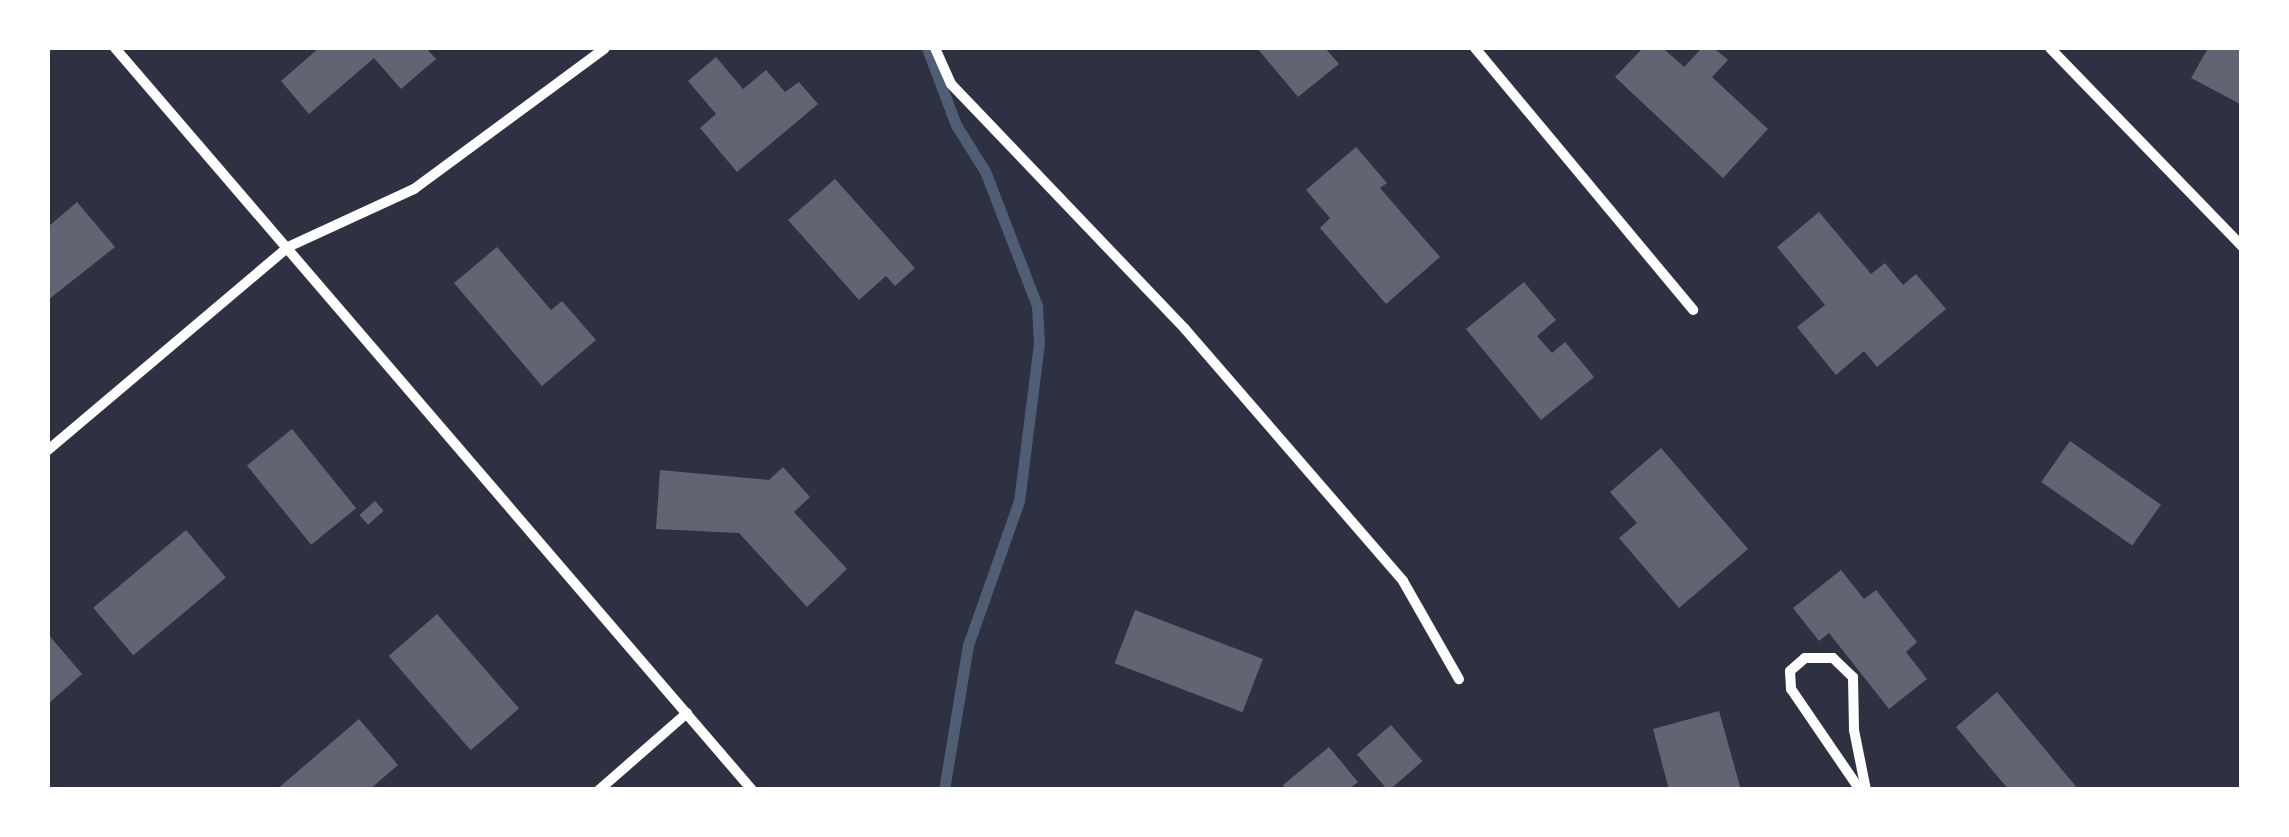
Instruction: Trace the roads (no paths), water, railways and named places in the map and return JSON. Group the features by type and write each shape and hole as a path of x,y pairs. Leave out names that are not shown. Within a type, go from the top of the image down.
{"street":[{"path":"115,48 752,790"},
{"path":"48,450 288,247 414,189 605,48"},
{"path":"935,48 952,84 1185,329 1403,581 1459,679"},
{"path":"1475,48 1693,310"},
{"path":"2050,48 2242,246"},
{"path":"1805,658 1833,658 1852,677 1863,790 1791,688 1790,671 1805,658"},
{"path":"599,790 688,713"}],"waterway":[{"path":"927,48 956,125 985,171 1037,306 1039,343 1019,501 968,645 944,790"}]}
